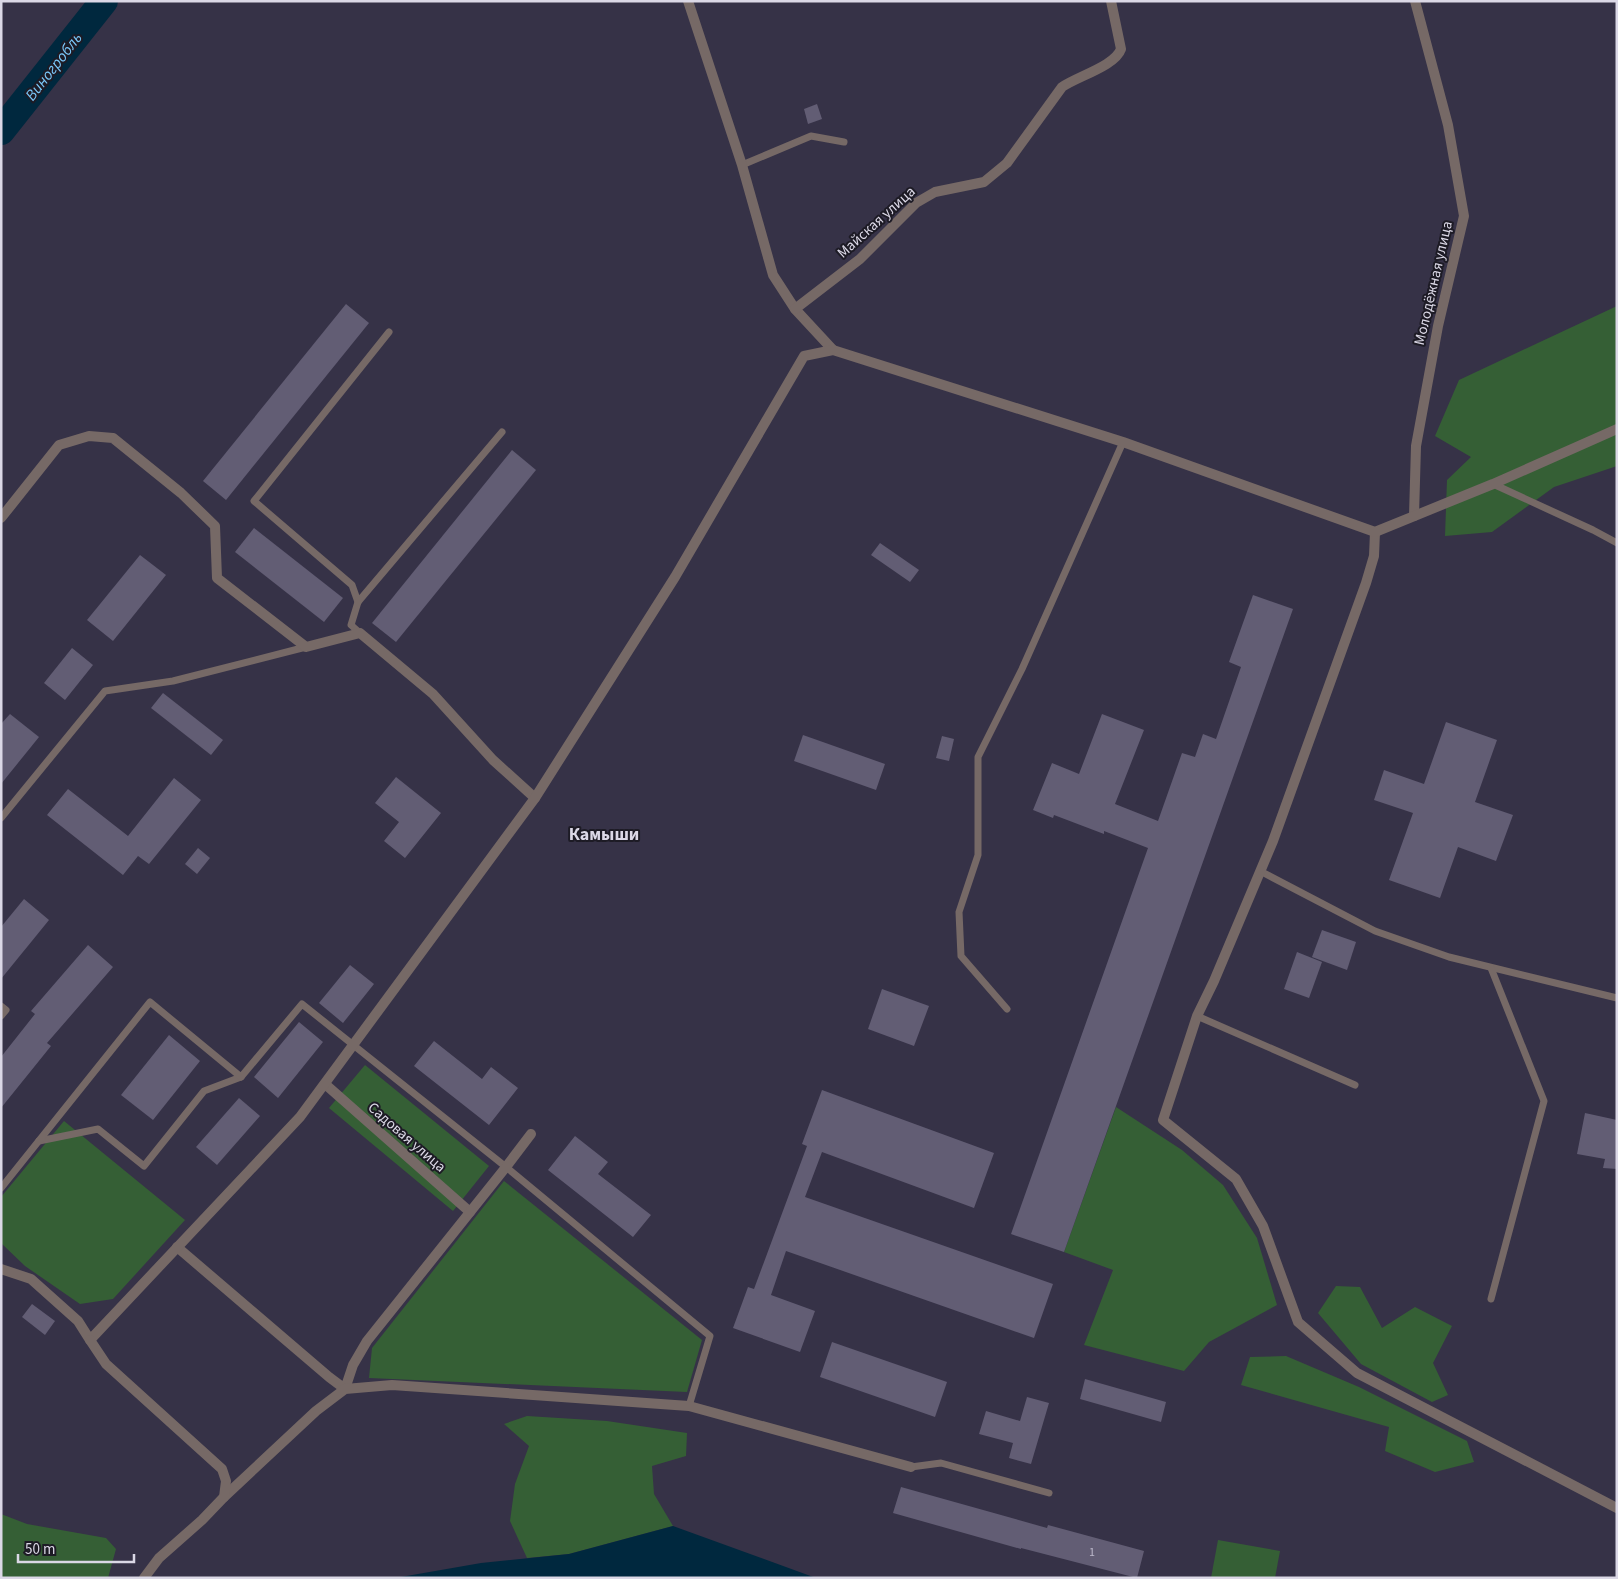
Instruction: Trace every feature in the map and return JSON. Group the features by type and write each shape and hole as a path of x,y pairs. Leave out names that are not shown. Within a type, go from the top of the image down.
{"street":[{"path":"688,1 742,165 773,275 795,309 833,350"},
{"name":"Майская улица","path":"795,309 860,259 916,203 935,192 984,182 1007,163 1062,87 1113,60 1121,49 1111,1"},
{"name":"Молодёжная улица","path":"1414,1 1448,125 1464,216 1438,326 1416,446 1414,516"},
{"path":"90,1340 300,1117 534,798 676,577 804,356 833,350 1123,442 1375,532 1493,484 1617,429"},
{"path":"1,518 59,445 89,436 113,438 181,493 215,526 217,578 306,646 360,633 433,694 492,760 534,798"},
{"path":"1375,532 1374,556 1366,583 1273,841 1214,981 1197,1016 1163,1120 1236,1179 1263,1226 1298,1322 1357,1373 1617,1508"},
{"name":"Садовая улица","path":"324,1084 470,1212"},
{"path":"345,1389 353,1365 366,1341 506,1167 530,1134"},
{"path":"177,1247 322,1372 345,1389"},
{"path":"1,1269 31,1279 78,1321 106,1364 222,1469 226,1480 224,1497"},
{"path":"144,1578 159,1558 202,1520 316,1411 345,1389 392,1385 689,1406 911,1467"}],"lane":[{"path":"742,165 810,136 844,142"},
{"path":"358,602 352,585 254,502 389,332"},
{"path":"360,633 351,625 358,602 502,432"},
{"path":"1007,1009 961,956 959,912 978,855 978,757 1022,669 1123,442"},
{"path":"1493,484 1617,543"},
{"path":"1,818 106,691 172,681 306,646"},
{"path":"1260,871 1375,931 1449,957 1617,998"},
{"path":"1491,968 1544,1101 1491,1299"},
{"path":"1,1188 150,1002 241,1077"},
{"path":"39,1142 98,1129 144,1166 204,1091 241,1077 302,1004 506,1167 710,1336 689,1406"},
{"path":"1,1006 6,1010 1,1016"},
{"path":"1197,1016 1355,1085"},
{"path":"911,1467 942,1463 1049,1493"}],"green space":[{"path":"1617,306 1617,466 1554,487 1492,532 1445,536 1447,480 1471,457 1435,436 1459,380"},
{"path":"365,1065 489,1166 453,1211 329,1108"},
{"path":"1116,1107 1182,1150 1223,1185 1257,1238 1277,1305 1209,1342 1184,1371 1084,1345 1113,1270 1064,1252"},
{"path":"64,1121 185,1220 113,1299 80,1304 25,1266 1,1243 1,1197"},
{"path":"504,1181 702,1340 687,1392 369,1378 372,1348"},
{"path":"1336,1286 1360,1287 1382,1328 1415,1307 1452,1326 1433,1363 1448,1395 1432,1402 1361,1364 1318,1313"},
{"path":"1286,1356 1359,1387 1467,1441 1474,1462 1435,1472 1385,1451 1389,1427 1241,1385 1250,1357"},
{"path":"527,1416 607,1421 687,1433 686,1456 652,1466 654,1494 673,1526 569,1554 527,1558 510,1521 515,1484 529,1446 504,1424"},
{"path":"1,1514 27,1524 106,1538 116,1549 108,1578 1,1578"},
{"path":"1218,1540 1280,1551 1275,1578 1211,1578"}],"water":[{"path":"673,1526 816,1578 395,1578 481,1563 569,1554"}],"building":[{"path":"817,104 822,119 808,124 804,109"},
{"path":"346,304 369,323 226,500 203,481"},
{"path":"512,450 536,470 396,642 372,623"},
{"path":"254,528 343,598 324,622 235,552"},
{"path":"880,543 919,570 910,582 871,555"},
{"path":"140,555 166,575 113,641 87,620"},
{"path":"1253,595 1293,609 1064,1252 1011,1234 1148,848 1104,831 1104,834 1054,815 1053,818 1033,810 1052,763 1079,774 1102,714 1144,730 1115,804 1158,821 1182,753 1195,757 1203,734 1216,739 1241,667 1229,662"},
{"path":"72,648 93,665 65,700 44,683"},
{"path":"163,693 223,740 211,755 151,708"},
{"path":"10,714 39,737 1,784 1,724"},
{"path":"1446,722 1497,740 1475,802 1513,815 1496,861 1458,847 1440,898 1389,880 1413,813 1374,800 1384,770 1424,784"},
{"path":"803,735 885,764 876,790 794,761"},
{"path":"942,736 954,739 949,761 936,758"},
{"path":"396,777 441,813 405,858 384,841 399,822 375,803"},
{"path":"174,778 201,800 149,864 138,856 123,875 47,815 68,789 128,836"},
{"path":"198,848 210,858 197,874 185,864"},
{"path":"24,899 49,920 1,979 1,927"},
{"path":"1322,930 1356,942 1347,970 1312,957"},
{"path":"88,945 113,967 47,1043 51,1046 1,1108 1,1057 35,1014 31,1011"},
{"path":"1297,952 1322,962 1309,998 1284,989"},
{"path":"350,965 374,984 343,1023 319,1003"},
{"path":"882,989 929,1006 914,1046 868,1029"},
{"path":"299,1022 323,1042 278,1098 254,1077"},
{"path":"169,1035 200,1061 153,1120 121,1095"},
{"path":"434,1041 482,1079 491,1067 518,1088 489,1125 414,1066"},
{"path":"822,1090 994,1153 974,1208 822,1152 805,1197 1053,1284 1034,1338 786,1251 771,1295 815,1311 800,1352 733,1328 748,1287 754,1289 807,1146 802,1144"},
{"path":"239,1098 260,1116 217,1165 196,1147"},
{"path":"1585,1113 1617,1120 1617,1169 1603,1168 1605,1159 1577,1154"},
{"path":"575,1136 608,1162 598,1174 651,1215 633,1237 548,1170"},
{"path":"32,1304 55,1321 45,1335 22,1317"},
{"path":"832,1342 947,1382 935,1417 820,1377"},
{"path":"1085,1379 1166,1402 1161,1422 1080,1399"},
{"path":"1027,1397 1049,1403 1031,1464 1009,1458 1013,1443 979,1434 986,1411 1020,1421"},
{"path":"901,1487 1047,1528 1048,1525 1144,1551 1137,1578 1021,1549 893,1513"}],"waterway":[{"name":"Виногробль","path":"1,131 104,1"}],"district":[{"name":"Камыши","path":"604,834"}]}
